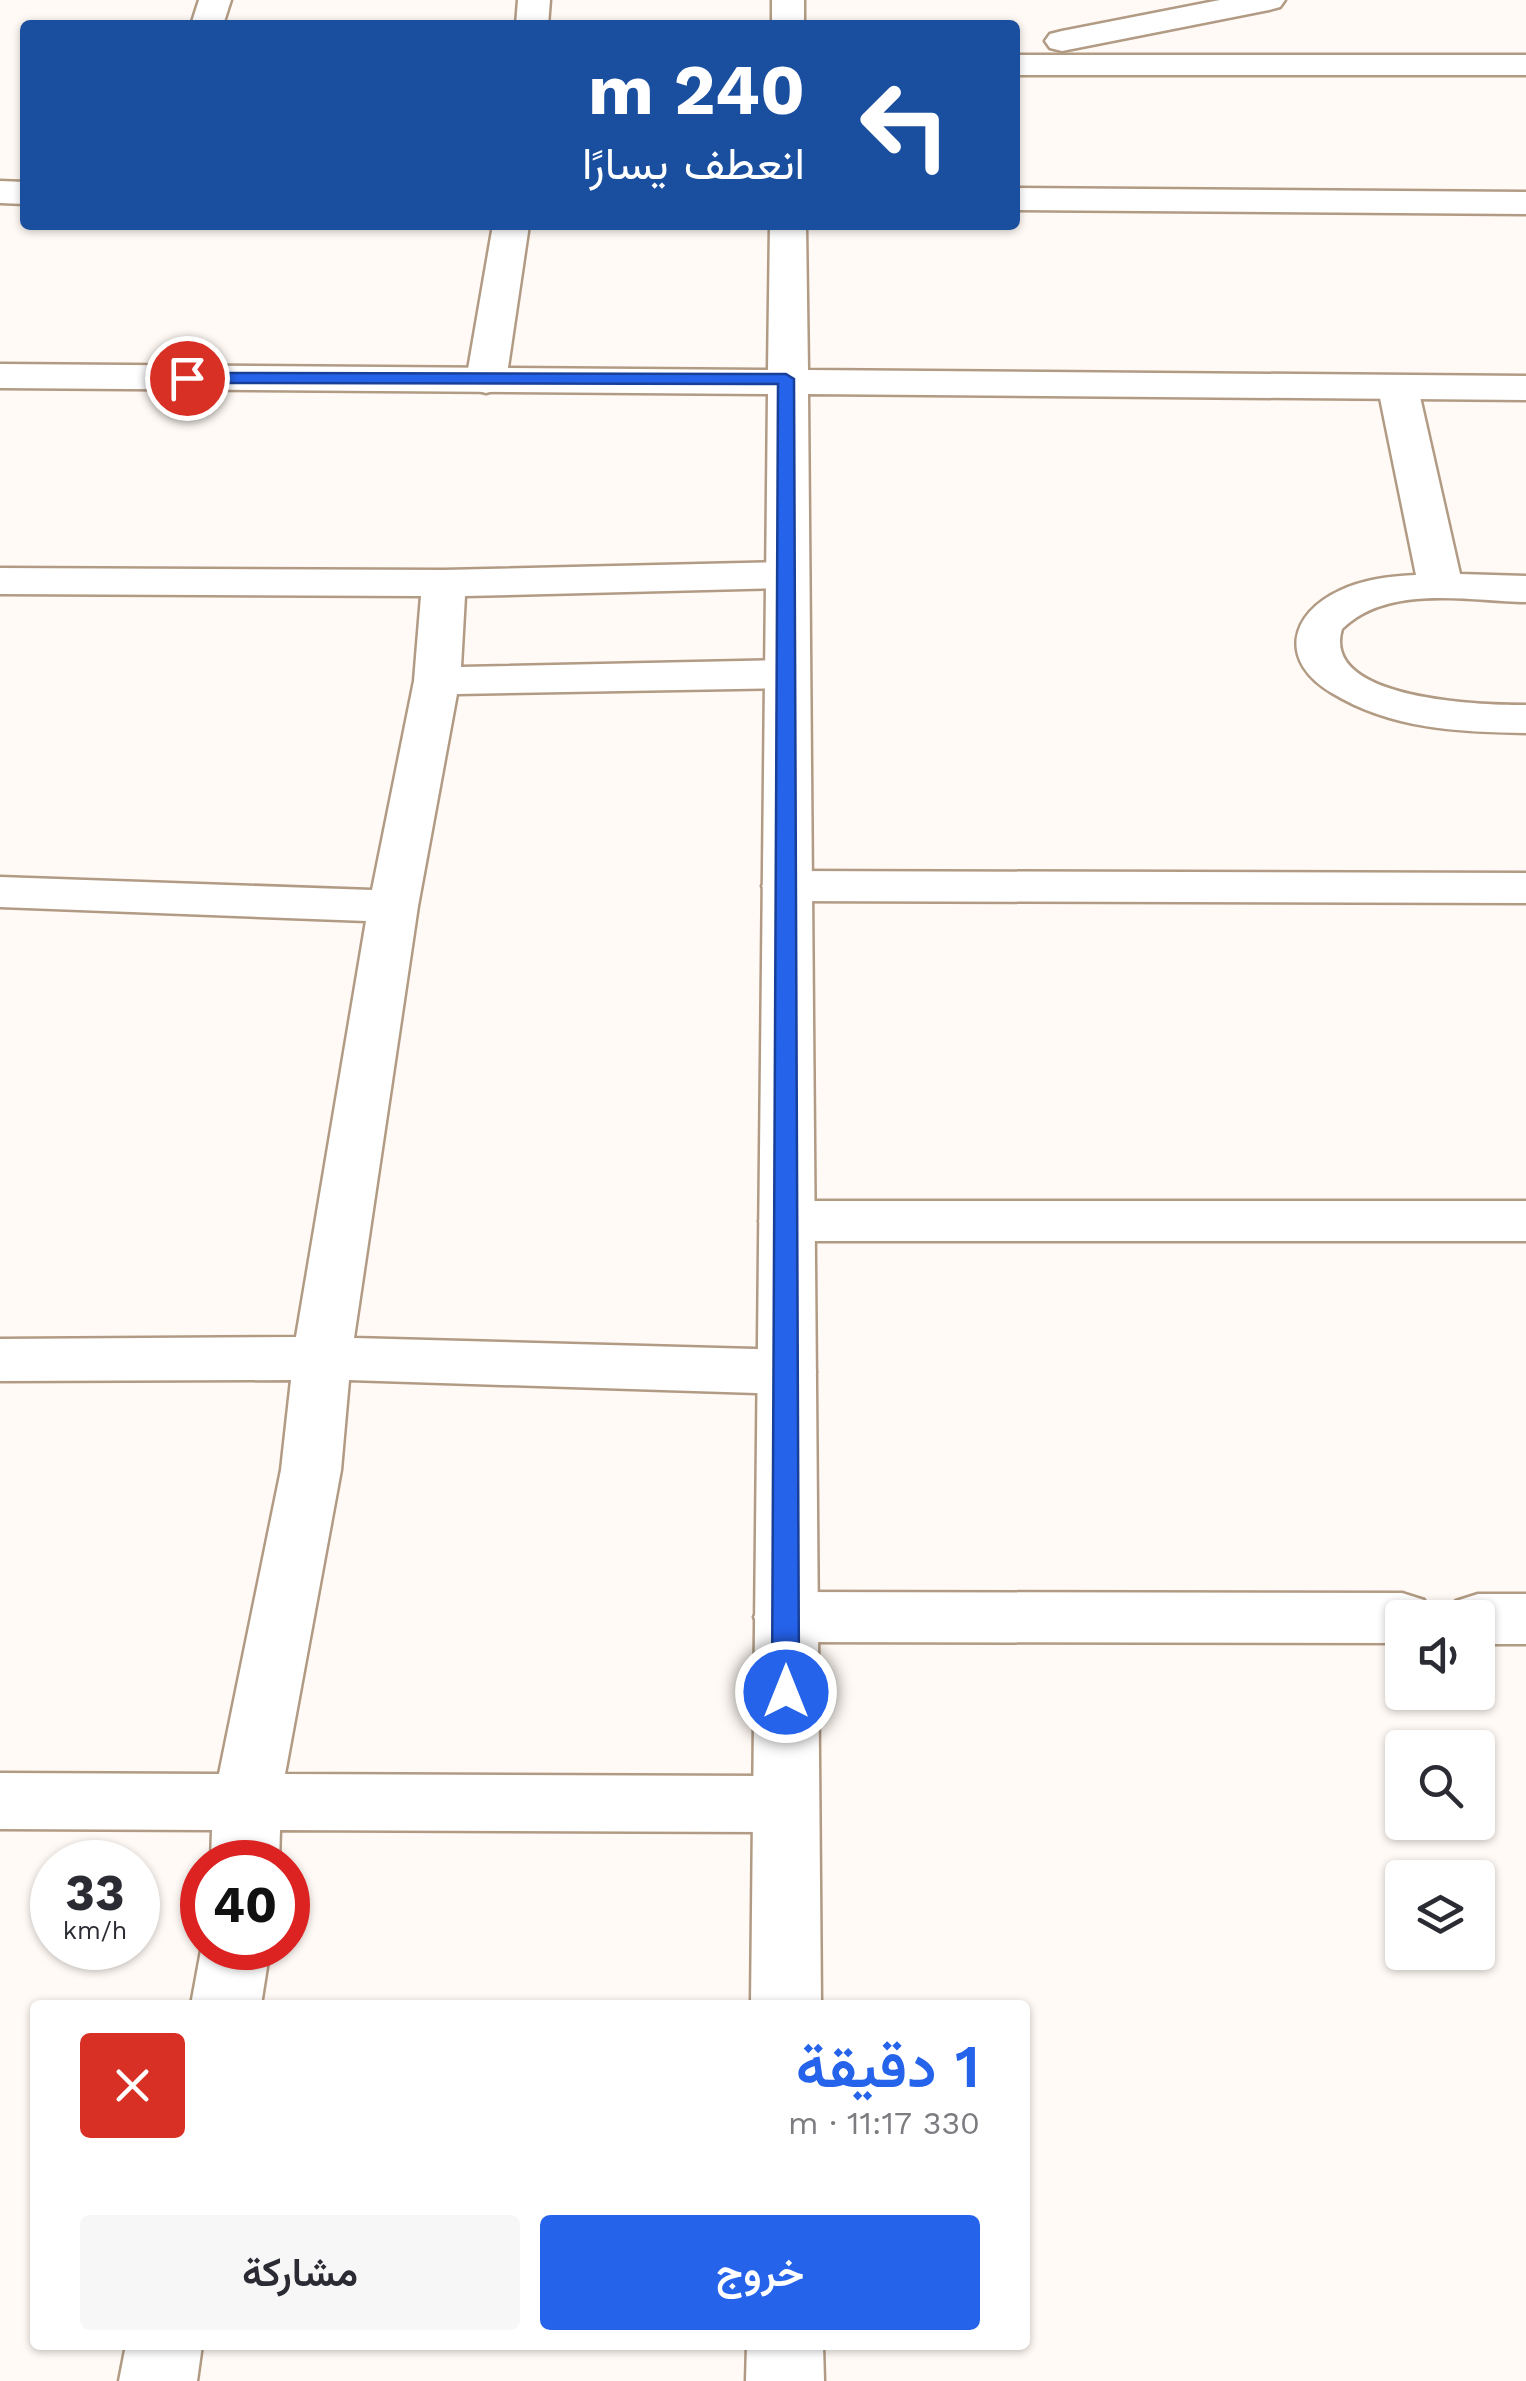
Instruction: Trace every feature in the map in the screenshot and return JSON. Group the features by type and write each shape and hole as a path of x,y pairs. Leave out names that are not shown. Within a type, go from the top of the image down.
{"street":[{"path":"1020,49 1268,0"},
{"path":"1020,65 1526,64"},
{"path":"1020,199 1526,203"},
{"path":"486,380 510,230"},
{"path":"786,2000 788,230"},
{"path":"0,376 786,379 1526,388"},
{"path":"1398,388 1442,588"},
{"path":"0,582 444,583 787,575"},
{"path":"246,1832 311,1470 322,1358 394,906 438,681 444,583"},
{"path":"1526,590 1442,588 1371,594 1337,611 1318,630 1316,650 1332,674 1377,701 1416,713 1526,719"},
{"path":"438,681 786,674"},
{"path":"787,886 1526,888"},
{"path":"0,892 394,906"},
{"path":"787,1221 1526,1221"},
{"path":"0,1360 322,1358 787,1372"},
{"path":"786,1616 1385,1618"},
{"path":"1495,1619 1526,1619"},
{"path":"0,1801 246,1832 786,1804"},
{"path":"227,2000 232,1970"},
{"path":"158,2381 163,2350"},
{"path":"785,2350 785,2381"}],"route":[{"path":"187,378 786,379 786,1692"}]}
